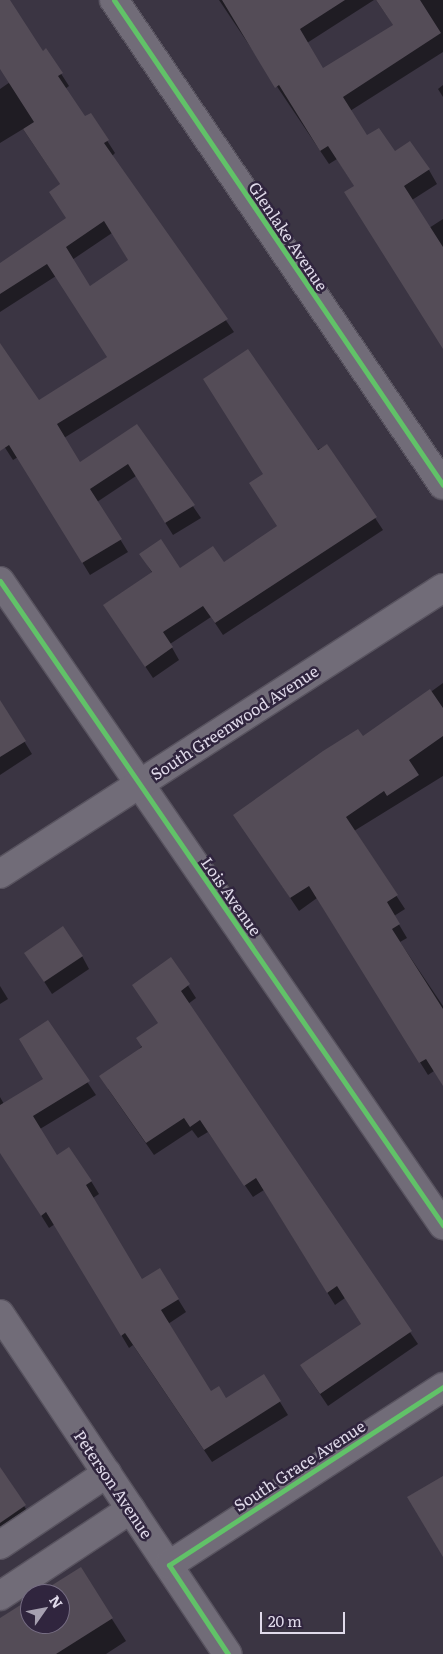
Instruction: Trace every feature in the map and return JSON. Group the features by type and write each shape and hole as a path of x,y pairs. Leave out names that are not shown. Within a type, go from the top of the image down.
{"street":[{"name":"Glenlake Avenue","path":"114,0 443,485"},
{"name":"Lois Avenue","path":"0,581 443,1225"},
{"name":"South Greenwood Avenue","path":"0,874 443,588"},
{"name":"Peterson Avenue","path":"0,1314 228,1654"},
{"name":"South Grace Avenue","path":"169,1565 443,1386"},
{"path":"0,1545 107,1472"},
{"path":"0,1596 132,1509"}],"building":[{"path":"0,0 10,0 43,51 46,48 63,73 58,76 85,116 91,113 109,140 104,143 228,319 57,424 80,462 137,424 195,505 165,523 128,464 90,489 122,539 82,563 9,445 0,451 0,343 39,400 107,357 47,264 0,294 0,263 66,218 49,192 60,184 23,129 34,122 0,69","holes":["104,221 128,260 90,286 66,247"]},
{"path":"222,0 345,0 300,29 323,68 393,25 376,0 420,0 441,33 343,97 367,135 379,128 395,151 410,141 430,169 404,186 443,247 443,349 344,192 354,186 328,146 320,151 279,85 275,88"},
{"path":"248,349 318,450 327,444 377,517 215,623 203,606 163,632 173,647 145,667 103,605 152,572 139,554 161,539 180,568 213,546 224,562 277,526 249,483 263,474 203,379"},
{"path":"430,689 443,708 443,736 409,760 419,775 387,796 384,791 346,817 398,895 387,902 400,924 392,929 443,1009 443,1086 426,1059 419,1063 309,886 290,898 233,815 323,751 358,729 363,736"},
{"path":"0,700 26,741 0,757"},
{"path":"63,926 83,956 44,982 24,953"},
{"path":"171,957 190,984 181,991 412,1331 320,1394 300,1365 361,1324 337,1286 327,1293 256,1178 244,1186 200,1120 190,1127 184,1118 146,1143 99,1076 142,1047 136,1038 158,1023 132,985"},
{"path":"48,1020 90,1081 33,1116 57,1155 69,1147 92,1181 86,1185 142,1279 160,1268 179,1299 161,1310 211,1391 219,1386 226,1398 264,1374 281,1401 204,1450 125,1333 121,1336 46,1212 41,1216 0,1153 0,1105 43,1079 19,1039"},
{"path":"0,1467 26,1505 0,1523"},
{"path":"443,1476 443,1557 407,1497"},
{"path":"81,1567 113,1618 56,1654 0,1654 0,1618 20,1605 20,1634 70,1634 70,1584 54,1584"}],"cycle path":[{"path":"114,0 443,485"},
{"path":"0,581 443,1225"},
{"path":"228,1654 169,1565 443,1387"}]}
